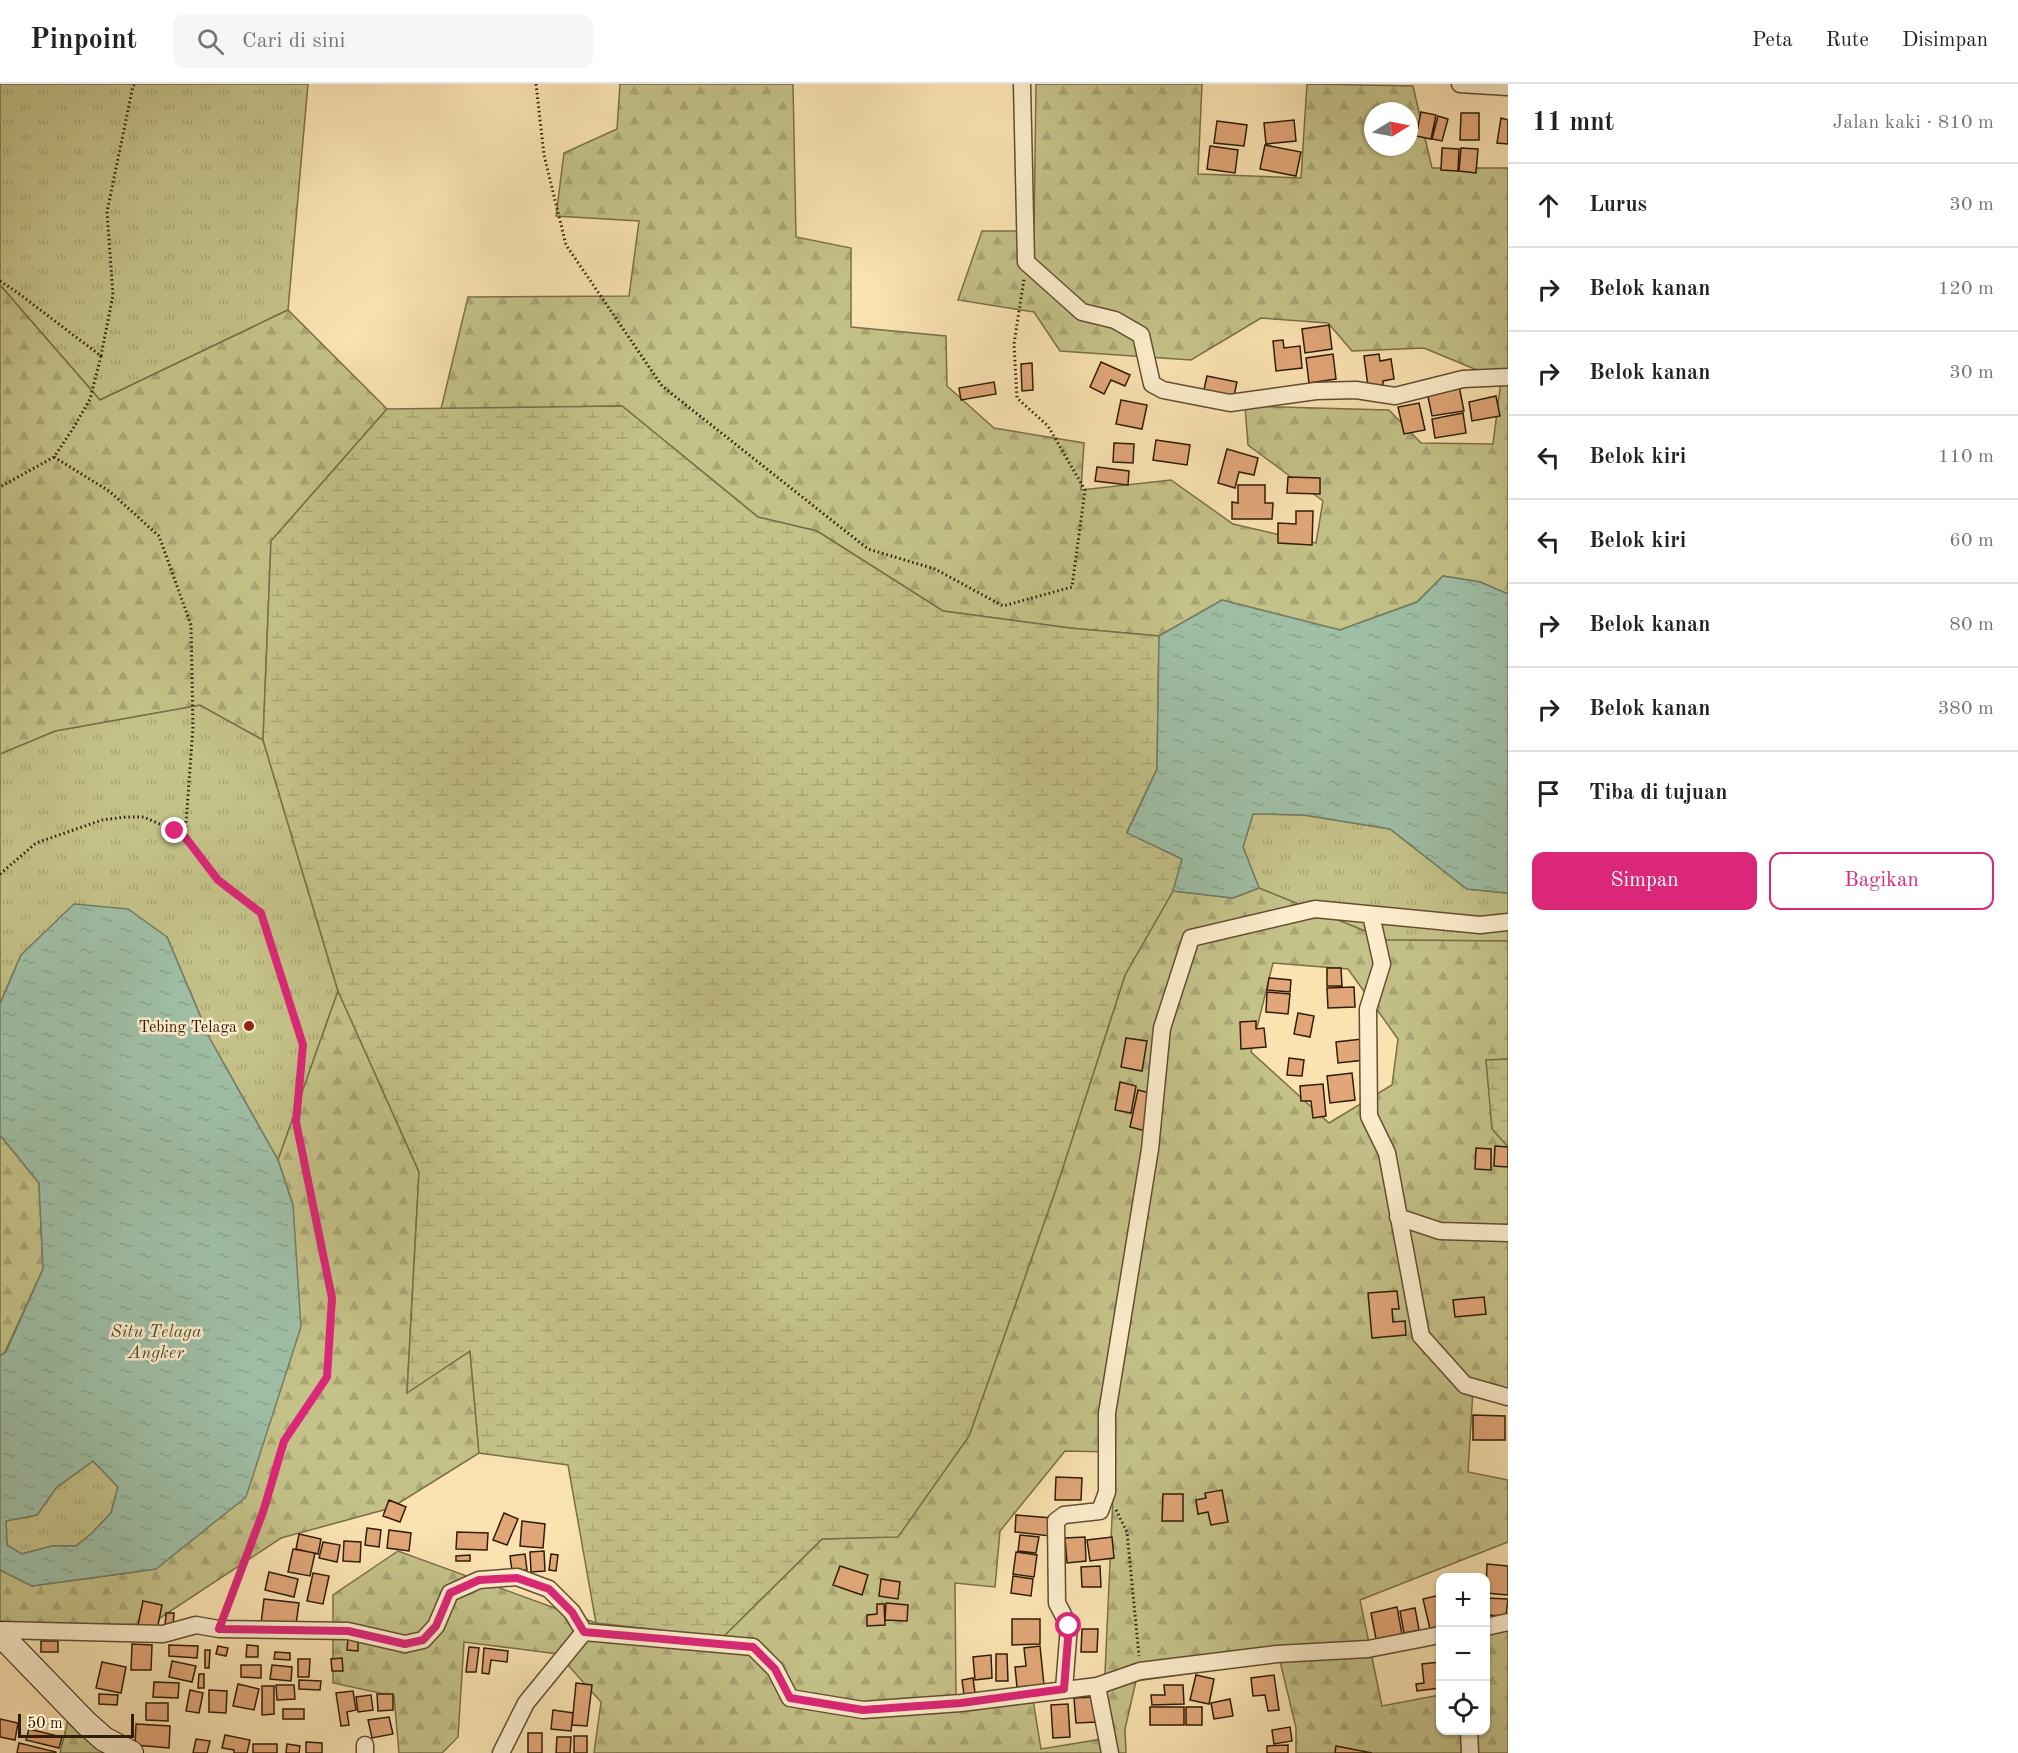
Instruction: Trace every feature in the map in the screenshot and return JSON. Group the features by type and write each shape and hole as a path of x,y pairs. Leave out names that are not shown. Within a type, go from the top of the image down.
{"street":[{"path":"1022,84 1026,262 1082,312 1115,320 1141,335 1152,384 1163,390 1230,403 1316,391 1356,390 1395,396 1463,379 1508,377"},
{"path":"1460,84 1508,87"},
{"path":"1064,1689 1069,1626 1057,1603 1056,1521 1064,1515 1100,1511 1107,1492 1107,1413 1150,1149 1162,1028 1191,938 1315,909 1480,925 1508,922"},
{"path":"1371,915 1382,964 1368,1009 1369,1116 1388,1153 1421,1336 1465,1385 1508,1397"},
{"path":"1398,1217 1440,1231 1508,1233"},
{"path":"0,1632 163,1634 196,1625 219,1629 348,1631 405,1644 423,1640 436,1626 450,1593 479,1580 517,1578 549,1589 572,1612 584,1632"},
{"path":"1490,1626 1508,1622"},
{"path":"0,1632 86,1723 104,1739 131,1753"},
{"path":"584,1632 753,1647 775,1669 790,1698 863,1710 961,1703 1097,1686 1140,1671 1277,1654 1368,1649 1436,1636"},
{"path":"501,1753 526,1703 584,1632"},
{"path":"1097,1686 1110,1753"},
{"path":"1469,1735 1470,1753"}],"path":[{"path":"0,487 54,456 74,428 90,399 113,295 107,212 135,84"},
{"path":"536,84 544,155 566,245 662,386 868,549 935,568 1003,606 1072,587 1085,490 1048,426 1017,398 1014,344 1026,262"},
{"path":"0,281 101,356"},
{"path":"54,456 109,491 159,536 192,625 193,727 185,837"},
{"path":"0,874 36,843 102,820 144,817 175,831 185,837 218,880 261,913 303,1045 296,1122 332,1298 327,1377 284,1441 263,1512 219,1629"},
{"path":"1107,1492 1127,1532 1140,1671"}],"green space":[{"path":"0,84 308,84 288,310 100,400 0,285"},
{"path":"620,84 793,84 796,237 851,248 851,327 946,336 947,386 994,428 1084,443 1081,490 1171,480 1233,524 1316,543 1323,501 1248,445 1245,406 1389,410 1421,443 1493,444 1501,380 1424,348 1352,351 1328,323 1261,318 1191,360 1060,351 1034,312 958,300 982,231 1034,231 1036,84 1202,84 1198,174 1301,178 1307,84 1413,86 1417,102 1364,102 1364,156 1418,156 1418,108 1432,168 1508,168 1508,594 1480,582 1443,576 1417,602 1340,630 1222,600 1159,636 1070,628 943,611 817,531 758,517 622,406 441,409 468,297 629,296 639,221 556,216 564,153 617,129"},
{"path":"0,285 100,400 288,310 387,409 271,541 263,740 200,705 55,731 0,754"},
{"path":"622,406 758,517 817,531 943,611 1070,628 1159,636 1157,769 1127,832 1182,859 1173,891 1125,975 1056,1189 969,1436 898,1537 822,1539 723,1637 596,1623 568,1465 479,1453 470,1351 407,1393 419,1172 338,991 263,740 271,541 387,409"},
{"path":"200,705 263,740 338,991 278,1160 210,1039 167,937 21,955 0,1004 0,754 55,731"},
{"path":"1253,814 1304,815 1390,829 1467,889 1508,893 1508,941 1387,940 1259,888 1243,847"},
{"path":"1259,888 1387,940 1508,941 1508,1059 1486,1061 1508,1147 1508,1392 1473,1390 1468,1472 1508,1480 1508,1542 1360,1600 1382,1706 1436,1696 1436,1735 1490,1735 1490,1631 1508,1627 1508,1753 1296,1753 1296,1728 1280,1661 1136,1681 1125,1729 1126,1753 594,1753 601,1702 558,1654 464,1642 458,1737 442,1753 399,1753 394,1696 333,1683 333,1595 398,1551 596,1623 723,1637 822,1539 898,1536 969,1436 1056,1189 1125,975 1173,891 1233,898","holes":["1273,963 1348,969 1398,1039 1392,1085 1329,1123 1251,1052","1065,1451 1115,1452 1102,1739 1041,1749 1033,1700 956,1700 955,1583 995,1587 1000,1531"]},
{"path":"338,991 419,1172 407,1392 470,1351 479,1453 391,1508 281,1538 151,1624 0,1626 0,1570 32,1586 156,1569 293,1205 278,1160"},
{"path":"1508,1059 1508,1147 1492,1129 1486,1060"},
{"path":"0,1135 39,1183 43,1269 5,1352 0,1356"},
{"path":"93,1461 118,1487 111,1513 92,1533 76,1546 52,1546 21,1554 7,1545 5,1521 37,1515 56,1488"},
{"path":"69,1716 131,1753 60,1753"}],"water":[{"path":"1443,576 1480,582 1508,594 1508,893 1467,889 1390,829 1304,815 1253,814 1243,847 1259,888 1233,898 1173,891 1182,859 1127,833 1157,769 1159,636 1222,600 1340,630 1417,602"},
{"name":"Situ Telaga Angker","path":"74,904 128,909 167,937 210,1039 278,1160 293,1205 301,1327 246,1497 156,1569 32,1586 0,1570 0,1356 6,1352 43,1269 39,1183 0,1135 0,1004 21,955","holes":["93,1461 118,1487 111,1513 76,1546 52,1546 22,1554 7,1545 6,1521 37,1515 56,1488"]}],"building":[{"path":"1421,112 1436,115 1431,139 1418,136"},
{"path":"1461,113 1479,113 1479,140 1460,140"},
{"path":"1438,116 1448,119 1442,141 1432,139"},
{"path":"1501,118 1508,120 1508,144 1497,143"},
{"path":"1294,120 1296,141 1266,144 1264,123"},
{"path":"1217,121 1247,125 1244,146 1214,143"},
{"path":"1265,145 1301,152 1296,176 1260,169"},
{"path":"1210,146 1238,150 1235,173 1207,169"},
{"path":"1442,148 1459,149 1458,171 1441,170"},
{"path":"1461,148 1478,149 1476,173 1459,171"},
{"path":"1329,325 1332,349 1305,353 1302,329"},
{"path":"1283,340 1284,348 1300,346 1302,368 1276,371 1273,341"},
{"path":"1333,354 1336,379 1309,383 1306,358"},
{"path":"1379,354 1380,361 1391,359 1394,379 1383,381 1383,385 1368,387 1364,356"},
{"path":"1101,362 1130,375 1125,386 1111,380 1104,394 1090,387"},
{"path":"1032,363 1033,390 1022,391 1021,364"},
{"path":"1207,376 1237,382 1233,400 1203,394"},
{"path":"994,382 996,394 961,400 959,388"},
{"path":"1459,386 1464,411 1432,416 1427,392"},
{"path":"1496,396 1500,416 1472,421 1469,402"},
{"path":"1121,400 1147,405 1142,429 1116,424"},
{"path":"1419,403 1425,430 1404,434 1398,407"},
{"path":"1463,413 1466,433 1435,438 1432,419"},
{"path":"1156,440 1190,445 1187,465 1153,460"},
{"path":"1114,443 1134,444 1133,463 1113,462"},
{"path":"1227,449 1258,458 1254,475 1239,472 1235,488 1218,483"},
{"path":"1097,467 1129,471 1128,485 1095,481"},
{"path":"1288,477 1320,478 1320,494 1287,493"},
{"path":"1238,485 1265,485 1265,503 1273,503 1272,519 1232,519 1232,502 1238,503"},
{"path":"1296,511 1313,511 1312,545 1278,543 1278,523 1296,524"},
{"path":"1327,968 1341,968 1342,986 1327,986"},
{"path":"1269,978 1291,980 1290,992 1267,990"},
{"path":"1354,987 1355,1007 1328,1008 1327,988"},
{"path":"1267,992 1290,994 1288,1014 1266,1012"},
{"path":"1298,1013 1314,1016 1310,1037 1294,1034"},
{"path":"1256,1021 1256,1029 1264,1028 1266,1047 1241,1049 1240,1022"},
{"path":"1126,1038 1147,1041 1142,1071 1121,1067"},
{"path":"1362,1039 1365,1060 1338,1063 1336,1042"},
{"path":"1289,1058 1304,1060 1302,1076 1287,1075"},
{"path":"1352,1073 1355,1100 1330,1103 1327,1076"},
{"path":"1120,1082 1136,1086 1131,1113 1115,1110"},
{"path":"1323,1084 1326,1116 1313,1118 1311,1101 1301,1101 1300,1086"},
{"path":"1138,1090 1154,1094 1146,1131 1130,1127"},
{"path":"1495,1146 1508,1147 1508,1167 1494,1166"},
{"path":"1476,1148 1491,1149 1491,1170 1475,1169"},
{"path":"1397,1291 1399,1309 1392,1309 1393,1322 1405,1321 1406,1335 1372,1338 1368,1293"},
{"path":"1484,1297 1486,1314 1455,1317 1453,1300"},
{"path":"1473,1415 1505,1416 1505,1440 1473,1440"},
{"path":"1056,1477 1082,1478 1081,1500 1055,1500"},
{"path":"1222,1490 1228,1522 1211,1525 1208,1512 1198,1514 1196,1500 1206,1498 1205,1493"},
{"path":"1163,1494 1183,1494 1183,1521 1162,1521"},
{"path":"389,1500 406,1507 400,1522 383,1516"},
{"path":"504,1513 518,1519 507,1545 493,1540"},
{"path":"1016,1515 1052,1518 1050,1536 1015,1532"},
{"path":"522,1521 545,1524 543,1548 520,1546"},
{"path":"367,1528 381,1530 379,1547 365,1545"},
{"path":"389,1530 411,1533 409,1551 387,1548"},
{"path":"457,1532 488,1533 487,1550 456,1549"},
{"path":"299,1534 321,1539 318,1554 296,1549"},
{"path":"1020,1535 1039,1537 1036,1553 1018,1551"},
{"path":"1085,1537 1086,1561 1067,1563 1065,1538"},
{"path":"1112,1537 1114,1558 1090,1561 1087,1540"},
{"path":"344,1541 361,1542 360,1562 343,1561"},
{"path":"323,1542 340,1545 337,1562 319,1558"},
{"path":"293,1549 315,1553 310,1576 288,1572"},
{"path":"544,1551 545,1571 531,1572 530,1552"},
{"path":"1016,1552 1037,1555 1034,1577 1013,1574"},
{"path":"525,1554 527,1570 512,1571 510,1556"},
{"path":"551,1554 558,1555 556,1571 549,1570"},
{"path":"470,1555 470,1561 456,1561 456,1556"},
{"path":"1487,1564 1508,1566 1508,1595 1490,1593 1490,1573 1487,1573"},
{"path":"840,1566 868,1575 862,1595 833,1585"},
{"path":"1100,1566 1101,1587 1082,1587 1081,1567"},
{"path":"269,1572 298,1579 294,1597 265,1590"},
{"path":"313,1573 329,1576 323,1604 307,1601"},
{"path":"1013,1576 1033,1579 1031,1596 1011,1593"},
{"path":"881,1579 900,1582 898,1599 879,1596"},
{"path":"1436,1596 1436,1627 1430,1629 1423,1599"},
{"path":"1490,1598 1508,1599 1506,1616 1490,1615"},
{"path":"264,1599 299,1603 296,1624 277,1622 277,1626 261,1624"},
{"path":"143,1601 162,1605 157,1630 138,1625"},
{"path":"886,1603 908,1605 907,1621 885,1620"},
{"path":"877,1604 884,1604 885,1625 867,1626 867,1615 877,1614"},
{"path":"1397,1607 1402,1634 1376,1639 1371,1613"},
{"path":"1415,1608 1419,1630 1404,1633 1400,1611"},
{"path":"166,1613 174,1613 173,1627 165,1626"},
{"path":"1012,1619 1040,1619 1040,1644 1012,1645"},
{"path":"1082,1629 1098,1629 1097,1652 1081,1652"},
{"path":"348,1638 358,1639 358,1651 347,1650"},
{"path":"41,1641 58,1641 58,1652 41,1652"},
{"path":"132,1644 152,1645 151,1670 131,1670"},
{"path":"169,1645 198,1646 197,1658 169,1656"},
{"path":"247,1645 258,1646 258,1657 246,1657"},
{"path":"218,1646 228,1648 226,1656 216,1654"},
{"path":"1040,1646 1044,1685 1017,1687 1015,1667 1026,1666 1024,1648"},
{"path":"469,1647 479,1648 476,1672 466,1672"},
{"path":"484,1648 508,1651 507,1662 491,1660 489,1674 482,1673"},
{"path":"205,1650 210,1650 209,1668 205,1668"},
{"path":"275,1652 290,1653 290,1660 274,1659"},
{"path":"996,1654 1007,1654 1008,1681 996,1681"},
{"path":"991,1655 992,1678 975,1680 973,1657"},
{"path":"342,1658 343,1671 332,1671 331,1659"},
{"path":"298,1659 310,1659 309,1677 298,1677"},
{"path":"172,1661 196,1666 192,1682 169,1677"},
{"path":"102,1662 126,1667 121,1693 96,1688"},
{"path":"1436,1662 1436,1689 1417,1691 1416,1684 1424,1683 1422,1664"},
{"path":"241,1665 261,1665 261,1678 241,1677"},
{"path":"272,1665 292,1667 291,1681 270,1679"},
{"path":"199,1674 204,1674 204,1688 198,1688"},
{"path":"1196,1675 1214,1679 1209,1704 1190,1700"},
{"path":"1274,1675 1279,1710 1268,1711 1265,1695 1253,1696 1251,1678"},
{"path":"973,1678 975,1693 964,1694 962,1680"},
{"path":"299,1680 321,1681 320,1690 299,1689"},
{"path":"154,1682 179,1683 178,1698 153,1697"},
{"path":"576,1683 592,1685 587,1726 572,1725"},
{"path":"238,1684 259,1689 254,1710 233,1706"},
{"path":"276,1685 294,1685 295,1699 277,1700"},
{"path":"1164,1685 1183,1685 1184,1704 1152,1705 1151,1695 1165,1695"},
{"path":"262,1686 274,1686 274,1714 262,1715"},
{"path":"190,1690 203,1693 199,1713 186,1711"},
{"path":"209,1690 227,1691 226,1713 209,1712"},
{"path":"353,1691 356,1710 347,1712 349,1725 341,1726 336,1693"},
{"path":"99,1694 118,1695 117,1705 99,1704"},
{"path":"377,1694 393,1694 393,1710 378,1711"},
{"path":"371,1695 373,1710 358,1712 356,1697"},
{"path":"1095,1697 1097,1722 1076,1723 1074,1698"},
{"path":"1230,1699 1233,1716 1214,1719 1211,1703"},
{"path":"146,1703 168,1703 168,1721 146,1720"},
{"path":"1068,1704 1070,1737 1053,1738 1051,1705"},
{"path":"1150,1707 1184,1707 1184,1725 1150,1725"},
{"path":"1186,1707 1202,1707 1202,1725 1186,1725"},
{"path":"283,1709 304,1709 304,1719 283,1719"},
{"path":"553,1710 573,1713 571,1731 551,1729"},
{"path":"389,1717 393,1734 372,1738 368,1720"},
{"path":"0,1719 18,1723 15,1740 0,1737"},
{"path":"136,1724 170,1726 169,1748 135,1745"},
{"path":"1290,1727 1292,1741 1274,1744 1272,1730"},
{"path":"29,1729 62,1737 59,1748 26,1740"},
{"path":"528,1733 542,1733 542,1753 528,1753"},
{"path":"225,1735 250,1740 247,1753 234,1753 234,1750 222,1748"},
{"path":"574,1736 587,1736 587,1753 574,1753"},
{"path":"557,1737 571,1737 570,1753 556,1753"},
{"path":"196,1739 210,1741 207,1753 193,1753"},
{"path":"306,1742 322,1743 322,1753 306,1753"},
{"path":"19,1743 56,1752 56,1753 17,1753"},
{"path":"253,1744 277,1744 277,1753 253,1753"},
{"path":"287,1744 300,1746 299,1753 286,1753"},
{"path":"1288,1745 1288,1753 1267,1753 1267,1746"},
{"path":"1336,1746 1372,1753 1335,1753"}],"place":[{"name":"Tebing Telaga","path":"249,1026"}],"route":[{"path":"175,831 185,837 218,880 261,913 303,1045 296,1122 332,1298 327,1377 284,1441 263,1512 219,1629 348,1631 405,1644 423,1640 436,1626 450,1593 479,1580 517,1578 549,1589 572,1612 584,1632 753,1647 775,1669 790,1698 863,1710 961,1703 1064,1689 1069,1626"}]}
